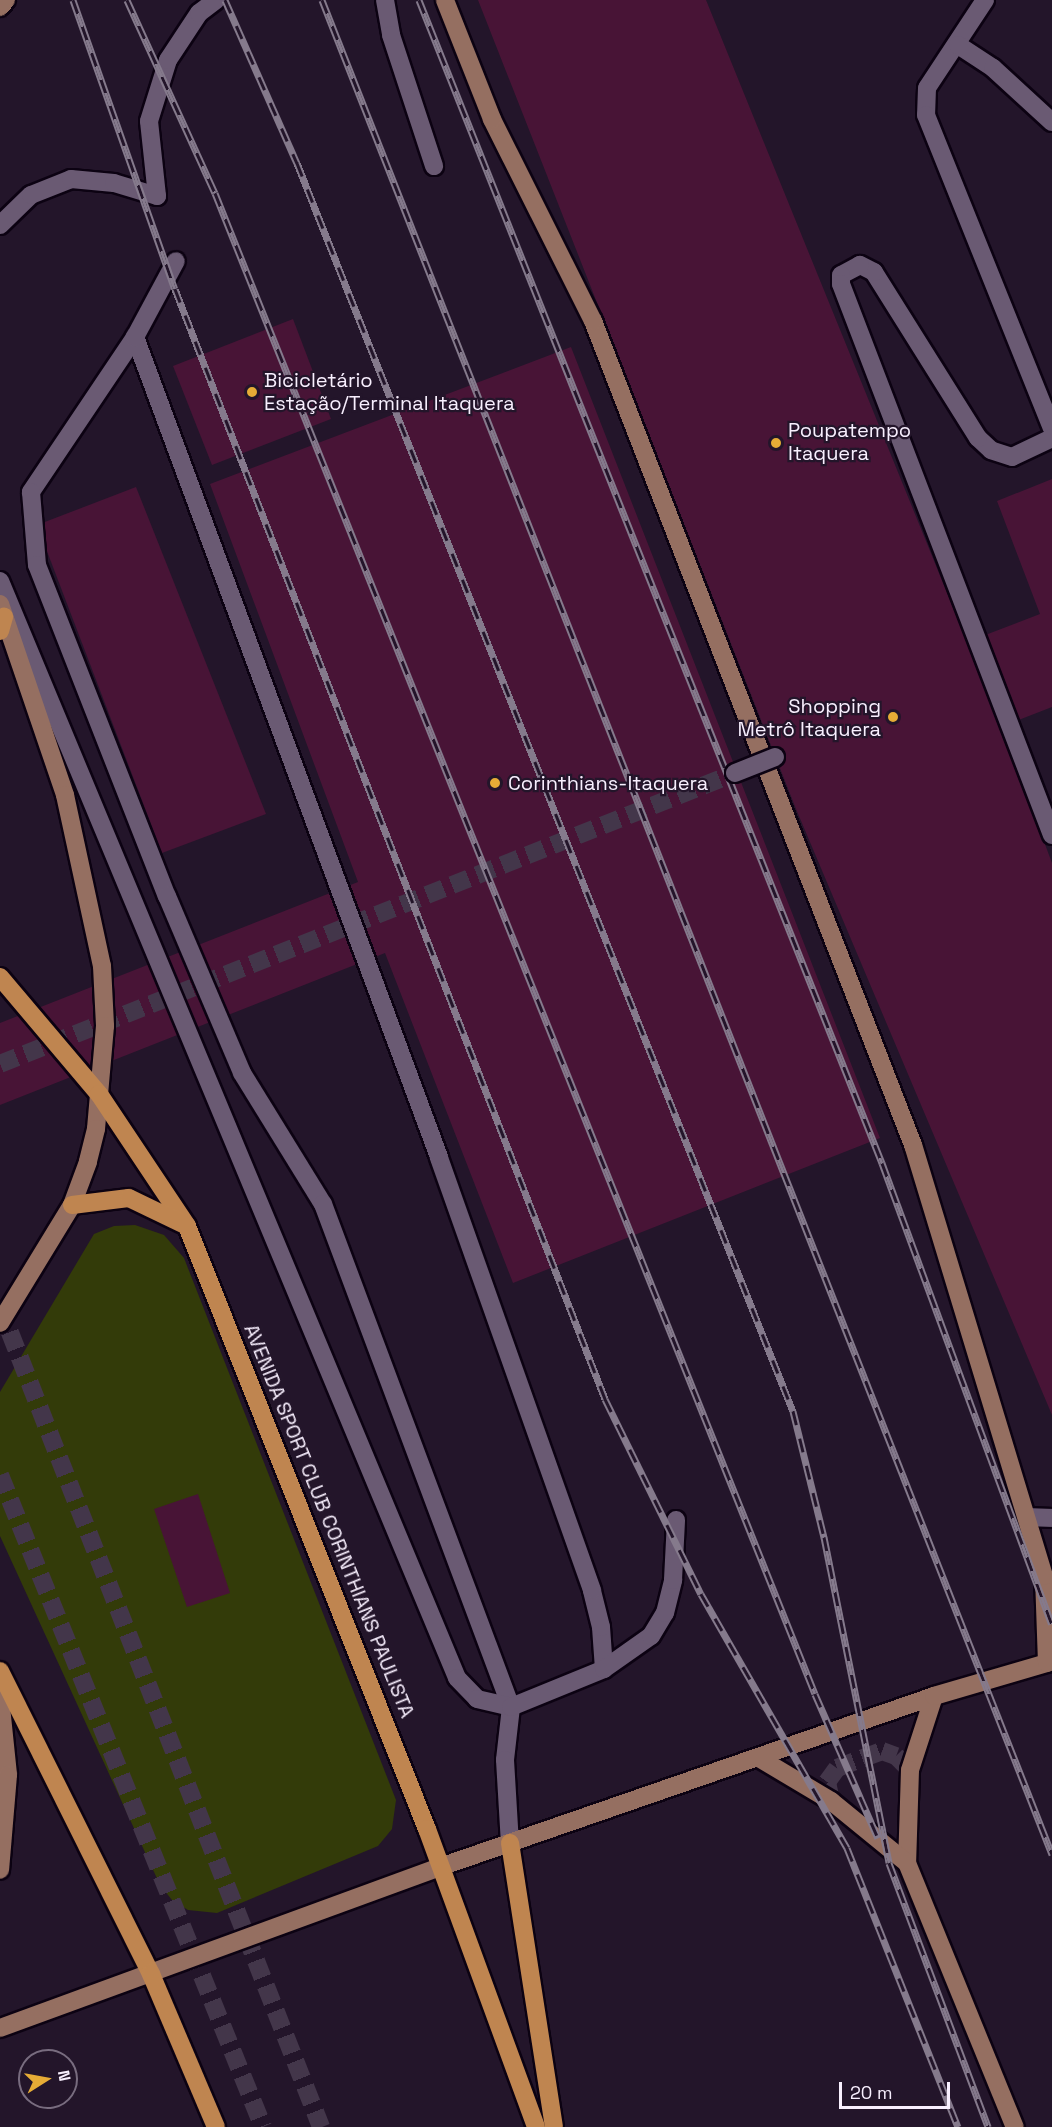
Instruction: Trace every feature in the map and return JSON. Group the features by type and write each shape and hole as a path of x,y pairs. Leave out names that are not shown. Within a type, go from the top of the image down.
{"main road":[{"name":"AVENIDA SPORT CLUB CORINTHIANS PAULISTA","path":"0,977 99,1094 187,1226 440,1867 536,2127"},
{"path":"72,1205 129,1198 187,1226"},
{"path":"0,1671 151,1974 216,2127"},
{"path":"510,1844 554,2127"}],"street":[{"path":"0,7 6,0"},
{"path":"0,225 31,195 71,179 114,183 158,196 149,121 168,60 199,14 216,0"},
{"path":"385,0 391,35 434,166"},
{"path":"0,2028 440,1867 934,1696 1049,1663 1048,1576 1027,1517 913,1145 593,321 492,118 445,0"},
{"path":"985,0 958,45 927,88 926,116 1052,428"},
{"path":"958,45 993,68 1052,123"},
{"path":"176,261 135,337 31,492 37,565 167,896 242,1073 323,1204 511,1707 504,1760 510,1844"},
{"path":"1052,438 1012,457 991,450 978,438 874,272 860,265 841,274 841,284 1052,834"},
{"path":"135,337 435,1146 584,1568 601,1627 604,1669"},
{"path":"0,580 444,1654 457,1678 477,1699 511,1707 604,1669 651,1636 665,1613 673,1580 676,1520"},
{"path":"0,1323 72,1205 88,1162 99,1094 105,1026 102,966 65,795 1,617"},
{"path":"735,773 775,758"},
{"path":"1027,1517 1052,1518"},
{"path":"934,1696 910,1770 907,1863 1015,2127"},
{"path":"0,1697 8,1775 0,1870"},
{"path":"759,1758 831,1801 907,1863"}],"green space":[{"path":"135,1225 164,1235 184,1258 396,1800 392,1829 378,1846 217,1913 188,1910 172,1900 160,1885 0,1536 0,1392 94,1234 114,1226"}],"building":[{"name":"Shopping Metrô Itaquera","path":"478,0 706,0 967,642 1040,614 997,501 1052,479 1052,707 1001,727 1052,863 1052,1415 796,809"},
{"name":"Bicicletário Estação/Terminal Itaquera","path":"293,319 331,419 212,465 173,366"},
{"path":"571,347 880,1138 513,1283 385,953 0,1105 0,1023 358,882 210,484"},
{"path":"136,487 266,814 162,853 37,525"},
{"path":"198,1494 230,1593 187,1607 154,1509"}],"tunnel":[{"path":"0,1064 735,773"},
{"path":"0,1307 321,2127"},
{"path":"0,1475 263,2127"},
{"path":"831,1801 827,1782 837,1768 882,1751 896,1756 910,1770"}],"railway":[{"path":"73,0 175,289 605,1399 701,1594 847,1848 958,2127"},
{"path":"127,0 215,193 815,1694 878,1838"},
{"path":"225,0 297,163 793,1411 824,1537 889,1863 988,2127"},
{"path":"322,0 1052,1854"},
{"path":"419,0 882,1163 1052,1624"}],"place":[{"name":"Bicicletário Estação/Terminal Itaquera","path":"252,392"},
{"name":"Poupatempo Itaquera","path":"776,443"},
{"name":"Shopping Metrô Itaquera","path":"893,717"},
{"name":"Corinthians-Itaquera","path":"495,783"}]}
